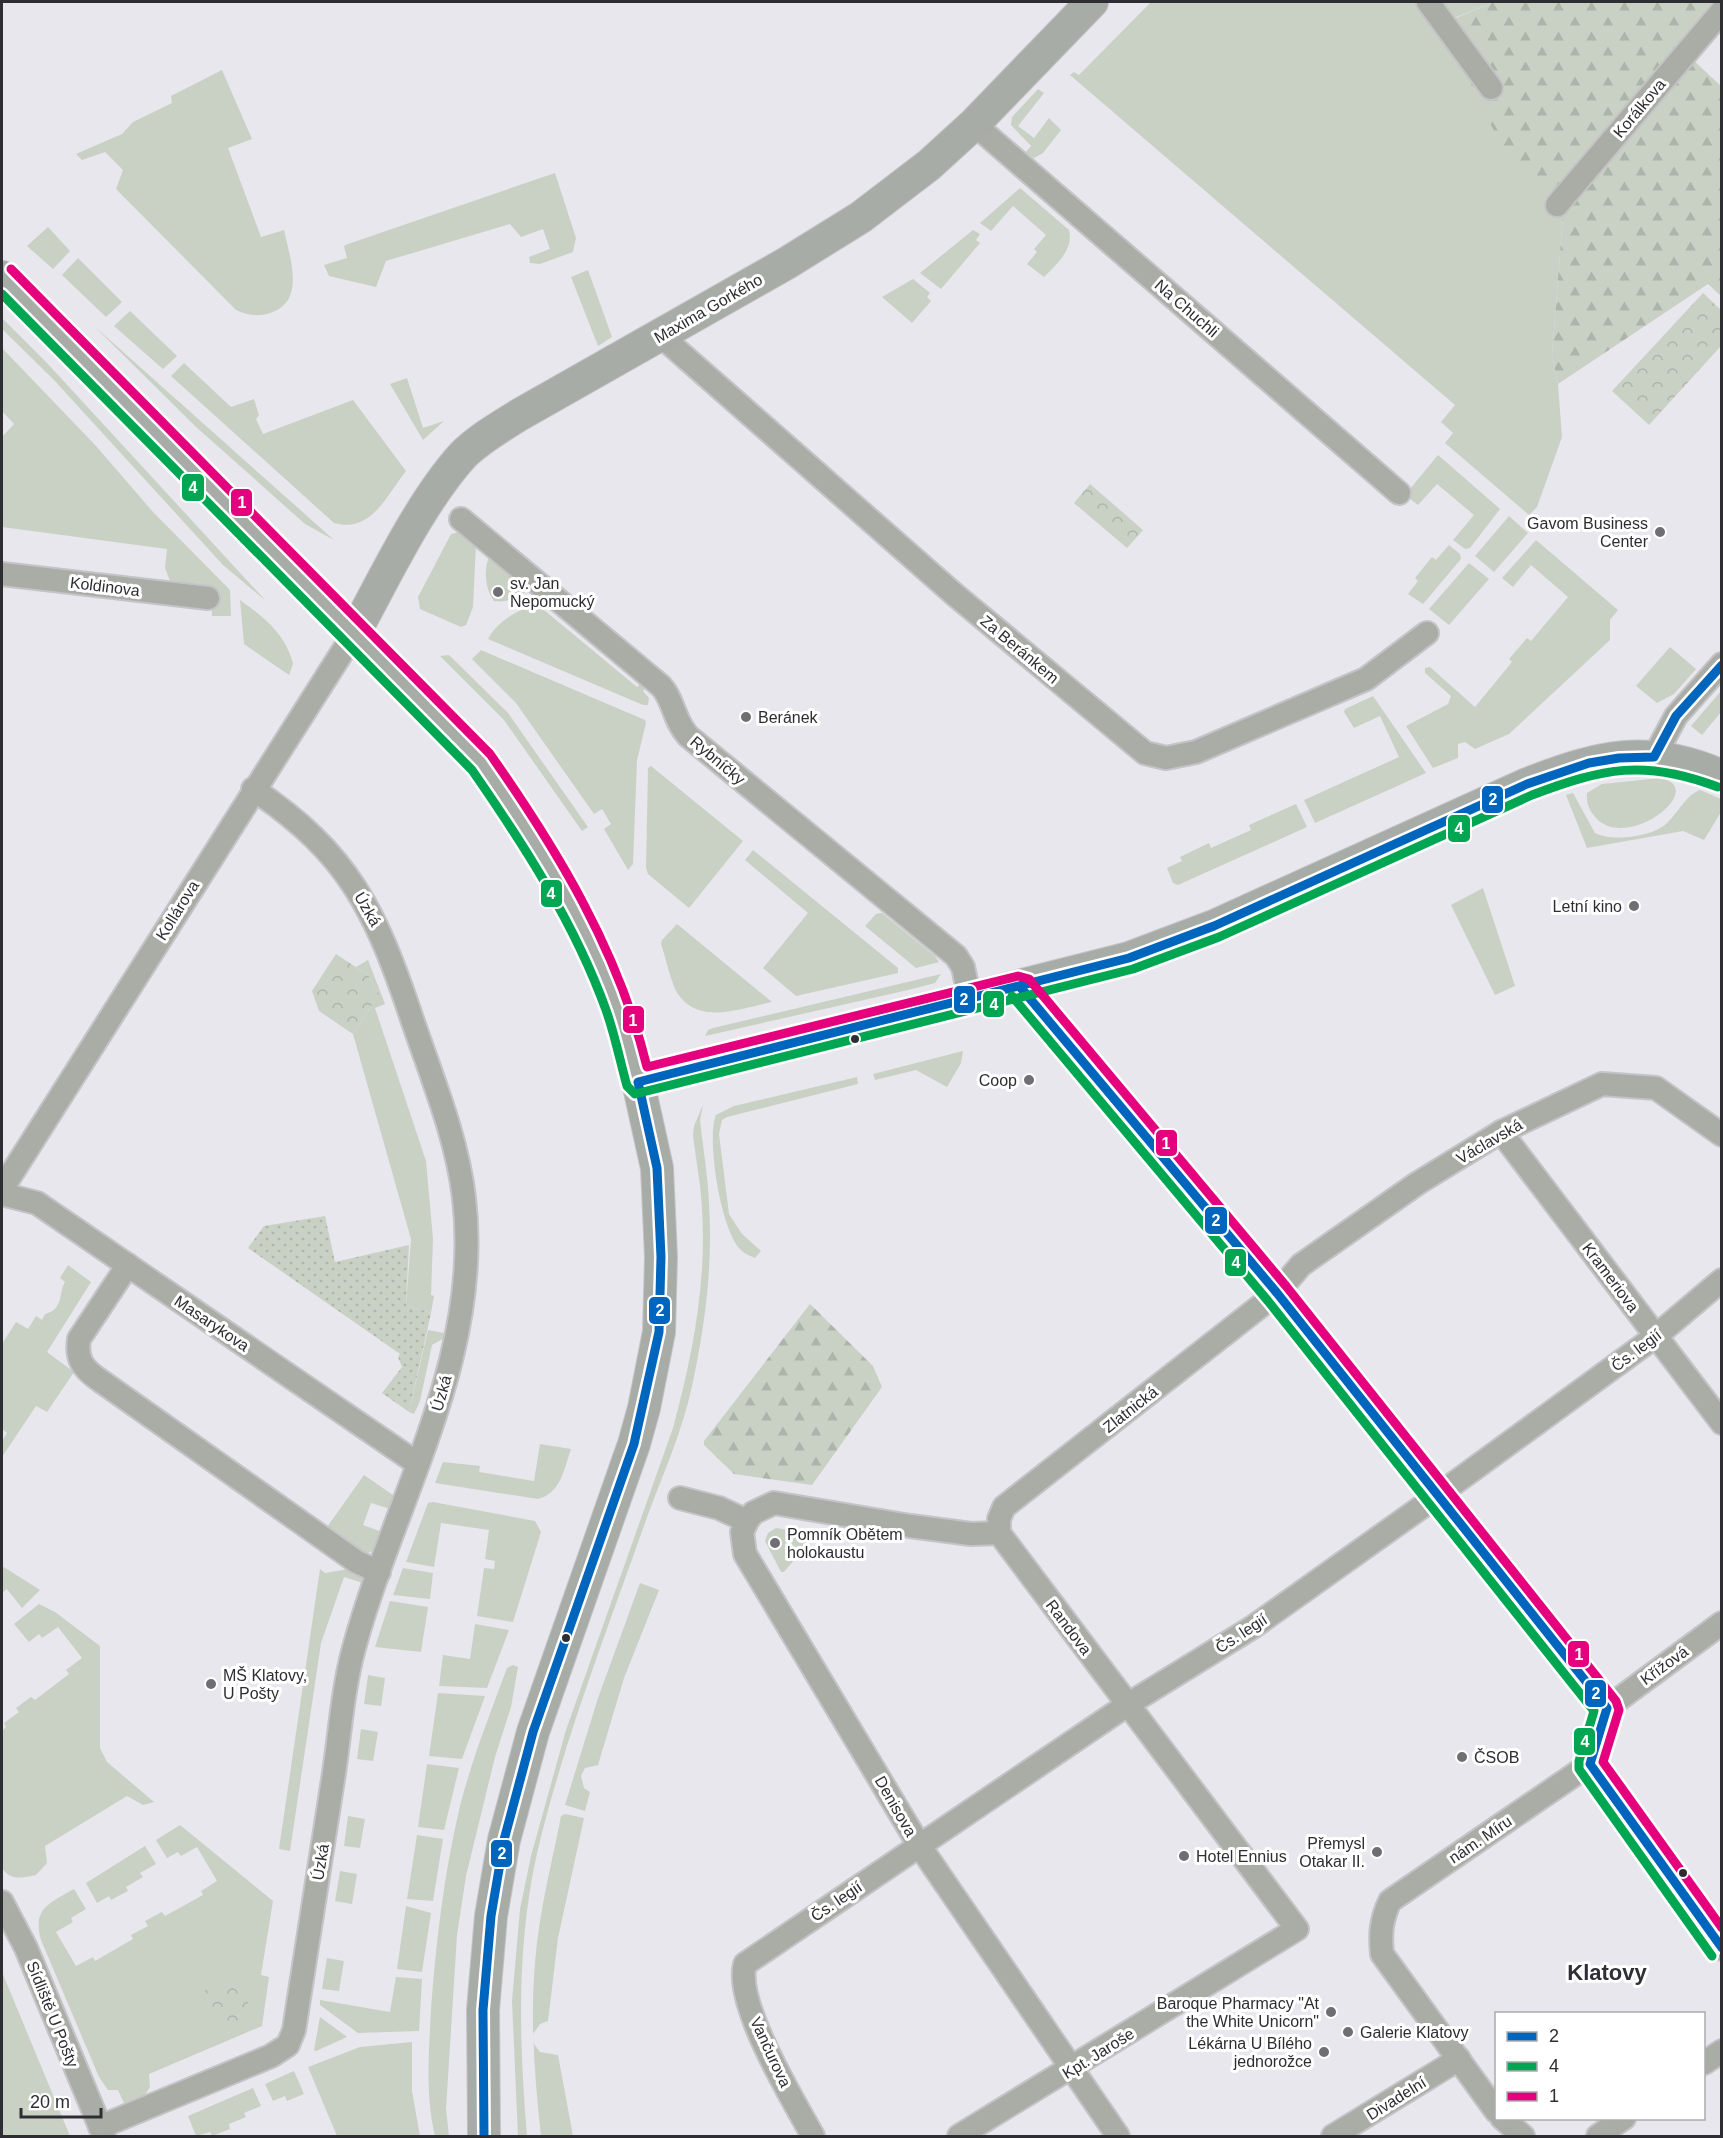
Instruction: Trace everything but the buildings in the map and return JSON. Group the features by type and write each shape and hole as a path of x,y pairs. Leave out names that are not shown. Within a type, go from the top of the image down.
{"main road":[{"name":"Maxima Gorkého","path":"355,632 389,568 445,477 465,454 519,415 661,336 861,217 929,165 974,124 1092,2"},
{"path":"2,277 481,762 524,823 581,924 617,1006 638,1082 657,1168 661,1257 659,1332 634,1444 533,1732 504,1840 491,1916 483,2010 484,2136"},
{"path":"638,1082 1021,988 1129,958 1214,926 1527,784 1578,765 1621,756 1654,757 1680,761 1722,776"}],"street":[{"path":"1428,2 1491,88"},
{"name":"Korálkova","path":"1557,205 1722,11"},
{"name":"Na Chuchli","path":"974,124 1399,493"},
{"name":"Za Beránkem","path":"661,336 954,594 1145,753 1166,758 1196,752 1216,744 1366,680 1427,633"},
{"name":"Rybníčky","path":"462,519 661,686 668,697 675,718 688,736 956,956 963,967 970,1000"},
{"name":"Koldinova","path":"2,574 208,598"},
{"name":"Kollárova","path":"2,1189 355,632"},
{"path":"1654,757 1676,716 1722,664"},
{"name":"Úzká","path":"254,789 315,838 343,868 362,896 382,933 453,1143 464,1198 467,1259 463,1300 442,1391 352,1652 294,2031 288,2045"},
{"path":"1021,988 1277,1293 1607,1708 1590,1764 1722,1949"},
{"name":"Václavská","path":"1277,1293 1301,1265 1419,1183 1501,1132 1602,1084 1656,1088 1722,1135"},
{"name":"Krameriova","path":"1501,1132 1656,1336 1717,1407"},
{"name":"Masarykova","path":"2,1194 37,1203 418,1464"},
{"path":"128,1265 79,1339 79,1358 83,1366 357,1562 379,1572"},
{"name":"Čs. legií","path":"745,1964 1127,1705 1253,1627 1439,1495 1656,1336 1722,1280"},
{"name":"Zlatnická","path":"999,1533 999,1519 1004,1507 1277,1293"},
{"path":"681,1498 719,1508 747,1521 763,1506 786,1503 910,1526 971,1534 999,1533"},
{"name":"Denisova","path":"747,1521 742,1532 744,1554 919,1845 1118,2136"},
{"name":"Randova","path":"999,1533 1297,1929"},
{"name":"Křížová","path":"1607,1708 1722,1623"},
{"name":"nám. Míru","path":"1495,2108 1382,1954 1380,1931 1383,1915 1390,1901 1590,1764"},
{"name":"Sídliště U Pošty","path":"2,1902 26,1948 102,2132 271,2056 288,2045"},
{"name":"Kpt. Jaroše","path":"959,2136 1297,1929"},
{"name":"Vančurova","path":"745,1964 742,1983 756,2022 774,2064 813,2136"},
{"path":"1705,2062 1722,2051"},
{"name":"Divadelní","path":"1333,2136 1459,2059"},
{"path":"1504,2120 1523,2136"},
{"path":"1598,2136 1621,2120"}],"green space":[{"path":"1151,2 1494,2 1439,24 1563,214 1552,355 1558,384 1562,437 1537,507 1529,515 1445,443 1453,433 1441,422 1455,405 1070,75 1074,72 1079,75"},
{"path":"1494,2 1714,2 1678,46 1721,86 1721,296 1708,284 1558,384 1552,355 1563,214 1516,173 1439,25"},
{"path":"222,70 252,139 228,148 261,237 284,230 291,264 293,276 289,297 283,306 263,315 250,315 236,310 116,189 123,170 105,152 82,160 76,154 122,134 133,122 172,103 171,96"},
{"path":"1038,89 1044,93 1018,126 1034,138 1049,118 1061,130 1043,153 1034,158 1025,153 1031,146 1011,125 1012,117"},
{"path":"555,173 576,238 573,252 540,264 530,263 529,257 550,249 543,229 521,237 510,224 386,261 376,287 329,276 324,265 347,258 344,246 348,244"},
{"path":"1020,188 1069,230 1067,250 1044,277 1027,264 1037,252 1034,249 1046,235 1013,206 991,231 980,223"},
{"path":"48,227 70,251 53,269 27,246"},
{"path":"973,230 980,234 976,240 980,243 941,289 920,273"},
{"path":"78,258 122,302 106,317 62,275"},
{"path":"588,270 612,337 598,346 571,277"},
{"path":"913,279 930,293 927,297 931,301 912,323 882,297"},
{"path":"1703,293 1721,310 1721,346 1649,425 1612,391"},
{"path":"130,311 177,356 163,369 114,326"},
{"path":"2,318 47,363 266,601 223,565 54,380 2,329"},
{"path":"94,326 334,540 305,524 195,426"},
{"path":"2,348 96,446 153,512 230,590 231,616 212,616 211,586 170,581 165,568 167,549 2,527 2,437 14,424 2,411"},
{"path":"184,363 231,407 254,399 259,415 256,419 263,434 353,400 406,471 384,502 368,518 347,525 334,523 171,376"},
{"path":"407,378 423,428 444,421 423,440 390,384"},
{"path":"1438,455 1500,509 1470,548 1465,549 1453,540 1474,515 1437,484 1418,505 1405,495"},
{"path":"1090,484 1143,530 1127,548 1074,503"},
{"path":"1509,516 1528,533 1494,572 1475,556"},
{"path":"459,532 476,543 473,607 466,625 461,627 420,609 418,597 451,534"},
{"path":"1536,540 1618,610 1610,620 1610,640 1509,734 1475,749 1465,742 1458,744 1458,758 1433,768 1406,726 1448,704 1451,696 1425,673 1425,668 1430,667 1475,707 1512,662 1509,659 1527,638 1531,641 1568,597 1531,565 1513,587 1502,578"},
{"path":"1449,545 1460,554 1461,559 1423,604 1408,594 1418,581 1415,578 1432,557 1436,560"},
{"path":"490,555 529,588 522,595 504,601 494,601 486,578 486,566"},
{"path":"1469,563 1489,579 1449,625 1429,609"},
{"path":"240,600 265,620 285,644 293,664 289,675 244,644"},
{"path":"538,605 637,687 642,682 647,686 643,691 649,698 648,705 643,705 488,639 492,632 510,616"},
{"path":"1670,647 1696,669 1674,694 1657,703 1636,686"},
{"path":"481,650 645,720 637,760 633,864 628,870 604,829 611,824 602,809 594,814 516,703 472,659"},
{"path":"449,655 508,713 588,827 582,831 504,720 440,656"},
{"path":"1721,691 1721,712 1702,735 1691,726"},
{"path":"1373,696 1426,773 1315,823 1304,800 1399,757 1380,716 1354,728 1344,712 1345,709"},
{"path":"651,766 743,841 689,908 648,874 646,868 648,768"},
{"path":"1661,778 1673,784 1675,794 1670,804 1658,815 1643,823 1626,828 1610,826 1596,818 1588,806 1587,793 1602,784"},
{"path":"1700,790 1721,799 1721,812 1704,840 1683,831 1587,848 1566,795 1573,793 1595,833 1611,837 1632,837 1661,828 1690,796"},
{"path":"1296,804 1307,827 1178,885 1173,883 1167,868 1182,861 1180,857 1209,843 1211,848 1251,830 1249,825"},
{"path":"753,850 898,968 898,973 796,996 763,968 808,913 745,860"},
{"path":"1483,888 1515,986 1495,995 1451,905"},
{"path":"882,913 935,956 939,962 916,968 865,926 876,914"},
{"path":"677,924 772,1002 732,1011 706,1012 684,1001 675,989 661,944"},
{"path":"336,954 368,975 379,994 353,1034 319,1011 312,991"},
{"path":"368,960 385,1004 375,1008 426,1161 433,1239 431,1295 434,1296 431,1313 406,1305 411,1239 353,1034 379,994 368,975 356,967"},
{"path":"941,974 935,983 705,1036 708,1030 713,1028"},
{"path":"963,1051 961,1063 947,1087 916,1070 875,1080 873,1074"},
{"path":"857,1077 858,1084 722,1120 719,1134 729,1214 742,1234 761,1251 755,1258 745,1253 734,1241 717,1186 713,1144 716,1115 734,1106"},
{"path":"703,1105 700,1120 707,1172 710,1249 701,1341 683,1421 588,1683 561,1766 538,1849 526,1920 521,1992 522,2064 527,2136 518,2136 512,2001 520,1909 531,1856 566,1730 673,1428 686,1375 696,1320 702,1264 700,1182 693,1136 694,1126"},
{"path":"325,1216 335,1262 409,1245 406,1305 431,1313 409,1412 382,1393 402,1367 398,1357 400,1354 248,1248 264,1226"},
{"path":"68,1265 91,1282 47,1352 74,1372 47,1412 36,1406 2,1457 2,1441 7,1433 2,1429 2,1344 16,1322 28,1329 36,1316 42,1320 45,1314 55,1309 60,1301 65,1282 60,1278"},
{"path":"810,1304 873,1366 882,1387 812,1485 734,1474 704,1445 704,1441"},
{"path":"428,1330 444,1333 444,1338 432,1345 420,1401 414,1414 409,1412"},
{"path":"540,1444 571,1449 557,1486 546,1496 538,1499 435,1483 443,1462 480,1466 479,1472 534,1481"},
{"path":"364,1475 393,1495 390,1509 371,1503 363,1525 382,1532 376,1549 363,1553 349,1548 325,1530"},
{"path":"433,1502 535,1521 541,1532 513,1622 477,1616 484,1568 494,1569 495,1561 485,1559 489,1530 441,1523 434,1567 406,1562 428,1503"},
{"path":"776,1528 812,1534 813,1538 784,1572 781,1572 765,1541 768,1533"},
{"path":"2,1566 40,1590 22,1608 7,1589 2,1593"},
{"path":"354,1568 362,1576 363,1583 344,1577 321,1643 290,1851 279,1849 320,1569 325,1573"},
{"path":"403,1568 433,1573 430,1599 393,1595"},
{"path":"640,1583 659,1590 624,1678 598,1765 585,1768 581,1776 584,1788 590,1792 585,1811 565,1805 598,1698"},
{"path":"390,1601 428,1607 421,1652 375,1647"},
{"path":"39,1604 55,1612 100,1646 100,1748 107,1762 154,1802 143,1805 127,1796 45,1846 47,1863 36,1875 17,1878 9,1875 2,1868 2,1731 6,1727 4,1723 19,1712 16,1708 31,1697 35,1700 69,1674 66,1670 82,1658 58,1627 42,1638 39,1634 29,1642 14,1624"},
{"path":"475,1624 509,1630 487,1688 439,1686 443,1655 470,1659"},
{"path":"513,1665 518,1667 511,1707 495,1757 466,1876 457,1935 446,2109 449,2136 435,2136 429,2089 429,2041 435,1958 445,1882 454,1831 470,1771 507,1668"},
{"path":"368,1675 385,1678 381,1706 364,1704"},
{"path":"438,1693 485,1696 462,1759 429,1756"},
{"path":"361,1729 378,1732 373,1761 357,1759"},
{"path":"427,1764 459,1768 444,1830 418,1827"},
{"path":"565,1814 584,1818 558,1938 548,2021 540,2024 533,2034 533,1992 539,1927 561,1816"},
{"path":"348,1816 365,1819 360,1848 344,1846"},
{"path":"180,1825 273,1901 261,1975 269,1977 262,2026 149,2074 150,2087 145,2095 124,2103 118,2090 108,2090 99,2077 41,1940 39,1920 45,1908 74,1889 86,1909 71,1918 73,1922 56,1932 76,1966 93,1957 95,1961 133,1939 131,1935 148,1926 145,1921 162,1912 165,1916 203,1895 201,1891 217,1881 197,1847 181,1856 178,1852 167,1858 156,1840"},
{"path":"417,1835 443,1839 433,1901 407,1899"},
{"path":"145,1846 156,1864 140,1873 143,1877 126,1887 128,1891 111,1900 109,1896 97,1903 86,1883"},
{"path":"340,1871 357,1874 352,1904 335,1901"},
{"path":"406,1906 431,1913 422,1972 397,1969"},
{"path":"327,1958 344,1961 339,1991 322,1989"},
{"path":"2,1972 70,2136 2,2136"},
{"path":"236,1976 255,2018 225,2032 205,1990"},
{"path":"396,1977 422,1979 419,2031 358,2033 320,2005 320,2000 390,2012"},
{"path":"320,2017 347,2037 316,2051 314,2050"},
{"path":"533,2037 534,2044 540,2052 558,2055 573,2136 541,2136"},
{"path":"412,2042 412,2091 420,2136 337,2136 308,2067 360,2047"},
{"path":"294,2071 304,2094 287,2101 285,2096 273,2101 265,2084"},
{"path":"253,2088 261,2106 244,2113 246,2117 229,2124 230,2129 212,2136 210,2132 196,2136 188,2116"}],"transit line":[{"name":"1","path":"11,269 490,754 539,828 584,904 620,983 647,1067 1018,976 1029,979 1286,1286 1616,1701 1619,1710 1603,1762 1722,1928"},
{"name":"4","path":"2,294 472,770 511,827 564,916 606,1010 627,1086 635,1094 1133,969 1219,937 1532,795 1581,778 1624,770 1646,770 1692,778 1718,787"},
{"name":"2","path":"484,2136 483,2010 491,1916 504,1840 533,1732 634,1444 659,1332 661,1257 657,1168 638,1082 1129,958 1214,926 1527,784 1589,763 1619,758 1654,757 1676,716 1722,665"},
{"name":"2","path":"1021,988 1277,1293 1607,1708 1590,1764 1722,1948"},
{"name":"4","path":"1012,996 1268,1301 1594,1711 1579,1761 1579,1769 1712,1956"}],"place":[{"name":"Gavom Business Center","path":"1660,532"},
{"name":"sv. Jan Nepomucký","path":"498,592"},
{"name":"Beránek","path":"746,717"},
{"name":"Letní kino","path":"1634,906"},
{"name":"Coop","path":"1029,1080"},
{"name":"Pomník Obětem holokaustu","path":"775,1543"},
{"name":"MŠ Klatovy, U Pošty","path":"211,1684"},
{"name":"ČSOB","path":"1462,1757"},
{"name":"Přemysl Otakar II.","path":"1377,1852"},
{"name":"Hotel Ennius","path":"1184,1856"},
{"name":"Baroque Pharmacy \"At the White Unicorn\"","path":"1331,2012"},
{"name":"Galerie Klatovy","path":"1348,2032"},
{"name":"Lékárna U Bílého jednorožce","path":"1324,2052"}],"district":[{"name":"Klatovy","path":"1607,1972"}]}
